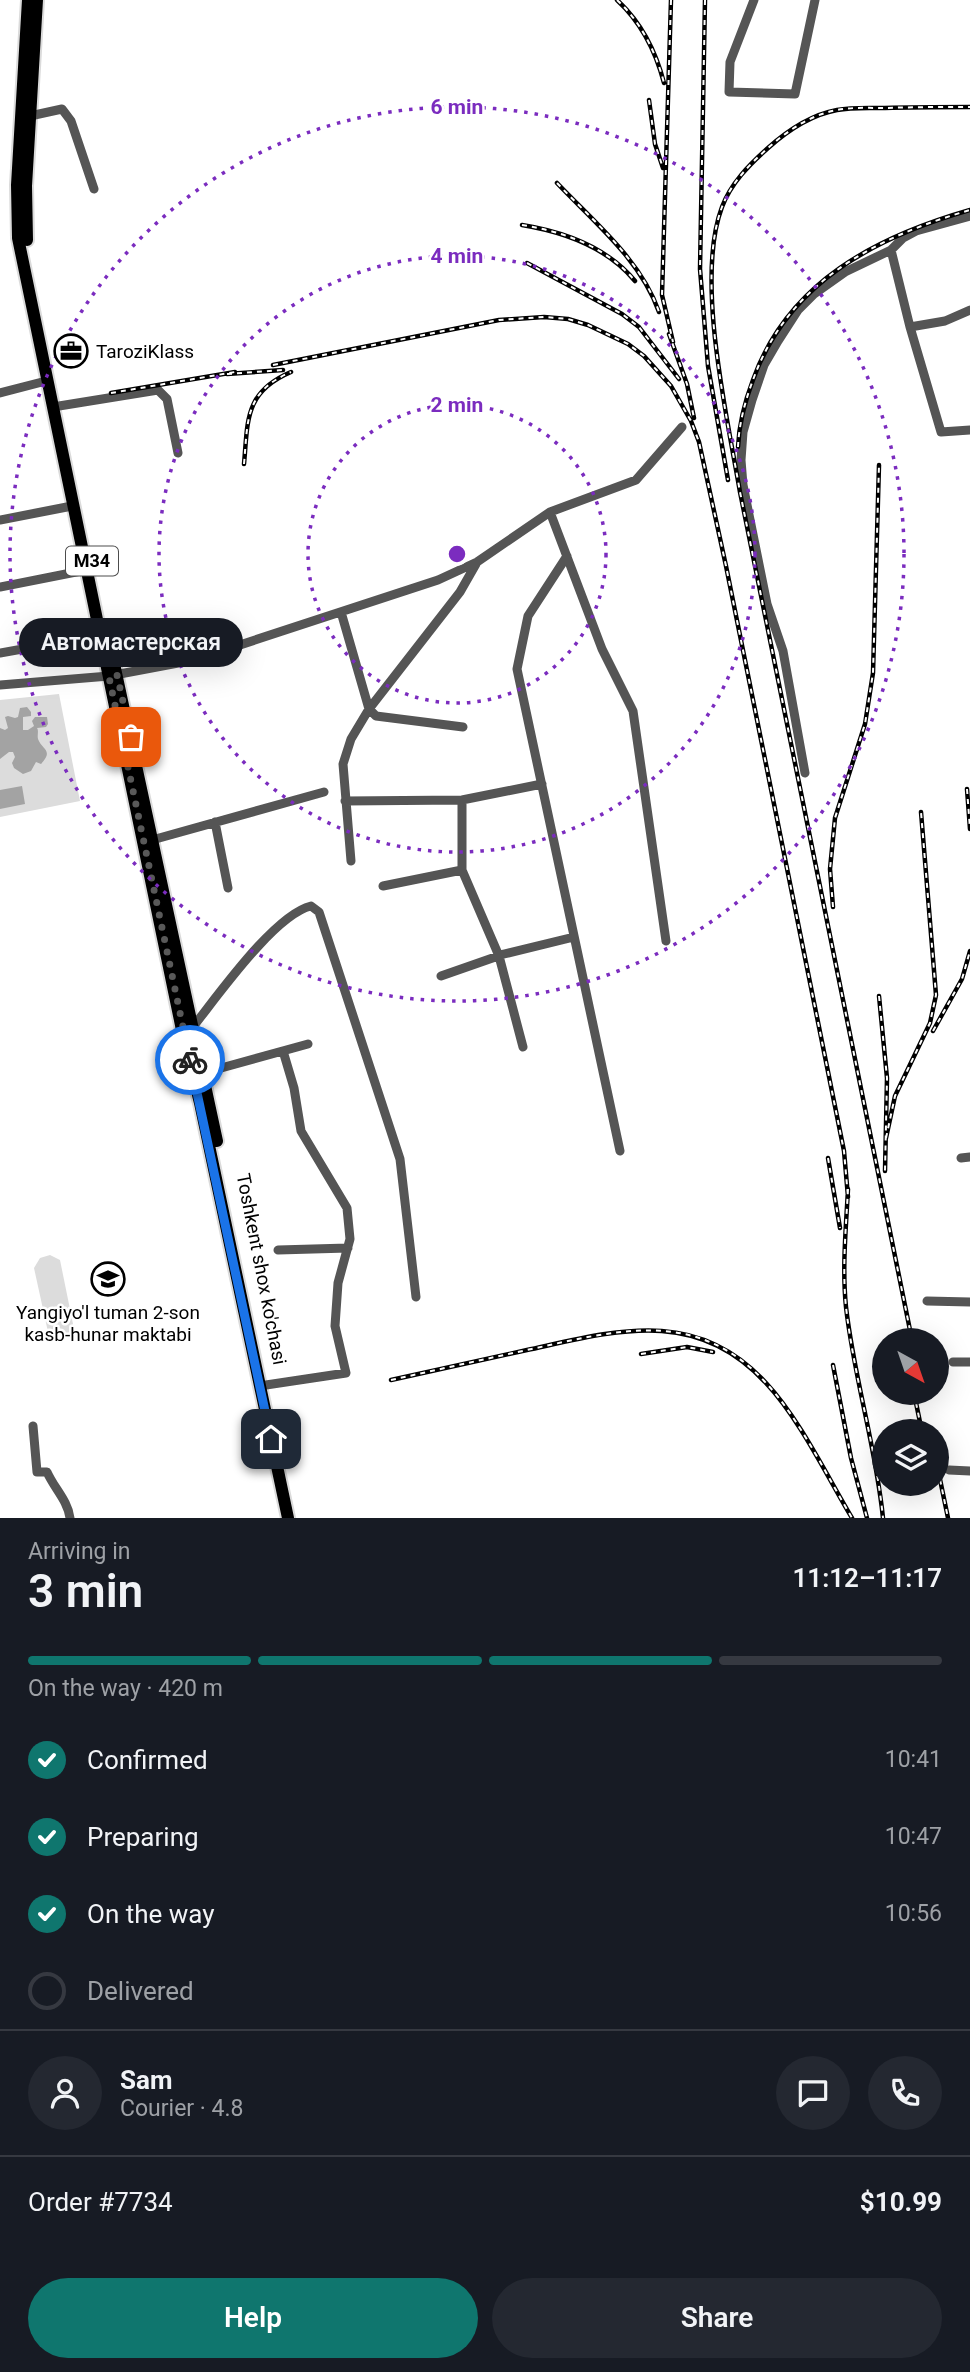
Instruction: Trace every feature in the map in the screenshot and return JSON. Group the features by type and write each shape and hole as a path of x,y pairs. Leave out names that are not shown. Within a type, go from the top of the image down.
{"main road":[{"name":"M34","path":"28,0 27,238 182,1030 198,1074"},
{"name":"M34","path":"37,0 17,185 18,238 100,635 113,676 152,840 192,1028"},
{"name":"Toshkent shox ko'chasi","path":"192,1028 200,1102 288,1518"},
{"name":"Toshkent shox ko'chasi","path":"198,1074 295,1518"}],"street":[{"path":"754,0 730,62 729,92 795,94 815,0"},
{"path":"27,112 62,109 71,121 94,189"},
{"path":"805,773 783,651 767,604 743,485 743,432 751,400 764,365 797,310 814,293 845,272 891,250 903,238 916,231 970,216"},
{"path":"891,250 941,432 970,430"},
{"path":"910,327 945,321 970,310"},
{"path":"0,393 46,381"},
{"path":"59,406 158,390 167,399 178,453"},
{"path":"0,685 113,676 194,660 438,580 477,562 550,512 636,480 682,427"},
{"path":"0,520 72,506"},
{"path":"550,512 602,649 633,711 666,941"},
{"path":"567,556 527,616 517,669 620,1151"},
{"path":"351,861 343,764 351,739 369,709 460,592 477,562"},
{"path":"0,587 86,570"},
{"path":"341,612 369,709 376,716 463,727"},
{"path":"0,653 100,635"},
{"path":"345,801 462,800 542,784"},
{"path":"152,840 324,792"},
{"path":"462,800 462,870 499,956 523,1047"},
{"path":"215,822 228,888"},
{"path":"383,886 462,870"},
{"path":"192,1028 274,928 298,909 311,906 319,912 400,1159 416,1297"},
{"path":"441,976 499,956 575,937"},
{"path":"198,1074 308,1044"},
{"path":"266,1385 346,1373 335,1326 338,1283 350,1239 347,1208 301,1131 295,1088 283,1051"},
{"path":"278,1250 348,1248"},
{"path":"927,1301 970,1302"},
{"path":"953,1362 970,1362"},
{"path":"33,1426 37,1472 47,1472 53,1486 68,1506 70,1518"},
{"path":"949,1470 970,1471"}],"shaded area":[{"path":"59,694 80,801 0,817 0,700"},
{"path":"27,707 31,716 23,717 23,730 34,726 32,721 35,717 47,717 46,727 37,728 38,739 47,756 41,764 36,762 31,771 23,774 14,768 13,752 0,759 0,728 8,728 5,717 18,717 20,708"},
{"path":"22,786 25,804 0,809 0,790"},
{"path":"50,1255 60,1260 73,1324 68,1334 58,1337 48,1332 34,1268 40,1258"}],"railway":[{"path":"617,0 646,38 664,83"},
{"path":"671,0 662,295 673,342"},
{"path":"705,0 700,269 708,366 728,480"},
{"path":"649,100 655,144 663,168"},
{"path":"910,1328 740,492 716,348 712,271 714,237 730,190 754,161 791,130 827,112 843,109 970,107"},
{"path":"557,183 629,259 641,275 659,312"},
{"path":"738,447 747,396 769,346 788,316 812,290 839,268 869,250 901,234 970,210"},
{"path":"522,225 554,232 584,243 612,259 635,281"},
{"path":"527,263 622,314 639,327 679,379"},
{"path":"273,365 499,320 544,317 568,319 588,325 628,344 644,356 671,386 691,421 699,442 844,1151 848,1197"},
{"path":"669,334 687,384 694,418"},
{"path":"227,374 283,370"},
{"path":"111,393 235,372"},
{"path":"244,464 251,409 264,389 291,372"},
{"path":"833,907 830,869 835,818 865,724 873,673 879,465"},
{"path":"967,789 970,829"},
{"path":"886,1138 895,1096 930,1023 936,995 921,812"},
{"path":"933,1031 962,979 970,951"},
{"path":"879,996 887,1078 885,1171"},
{"path":"828,1158 840,1228"},
{"path":"848,1189 844,1263 846,1307 883,1518"},
{"path":"391,1380 592,1336 653,1330 683,1334 712,1343 739,1359 766,1383 801,1430 852,1518"},
{"path":"641,1354 687,1347 713,1352"},
{"path":"833,1365 851,1458 867,1518"},
{"path":"916,1405 919,1419"},
{"path":"943,1496 948,1518"}],"way so far":[{"path":"131,737 117,675 109,677 190,1060"}],"place":[{"name":"TaroziKlass","path":"71,351"},
{"name":"Автомастерская","path":"131,737"},
{"name":"Yangiyo'l tuman 2-son kasb-hunar maktabi","path":"108,1279"}],"route":[{"path":"190,1060 271,1439"}]}
